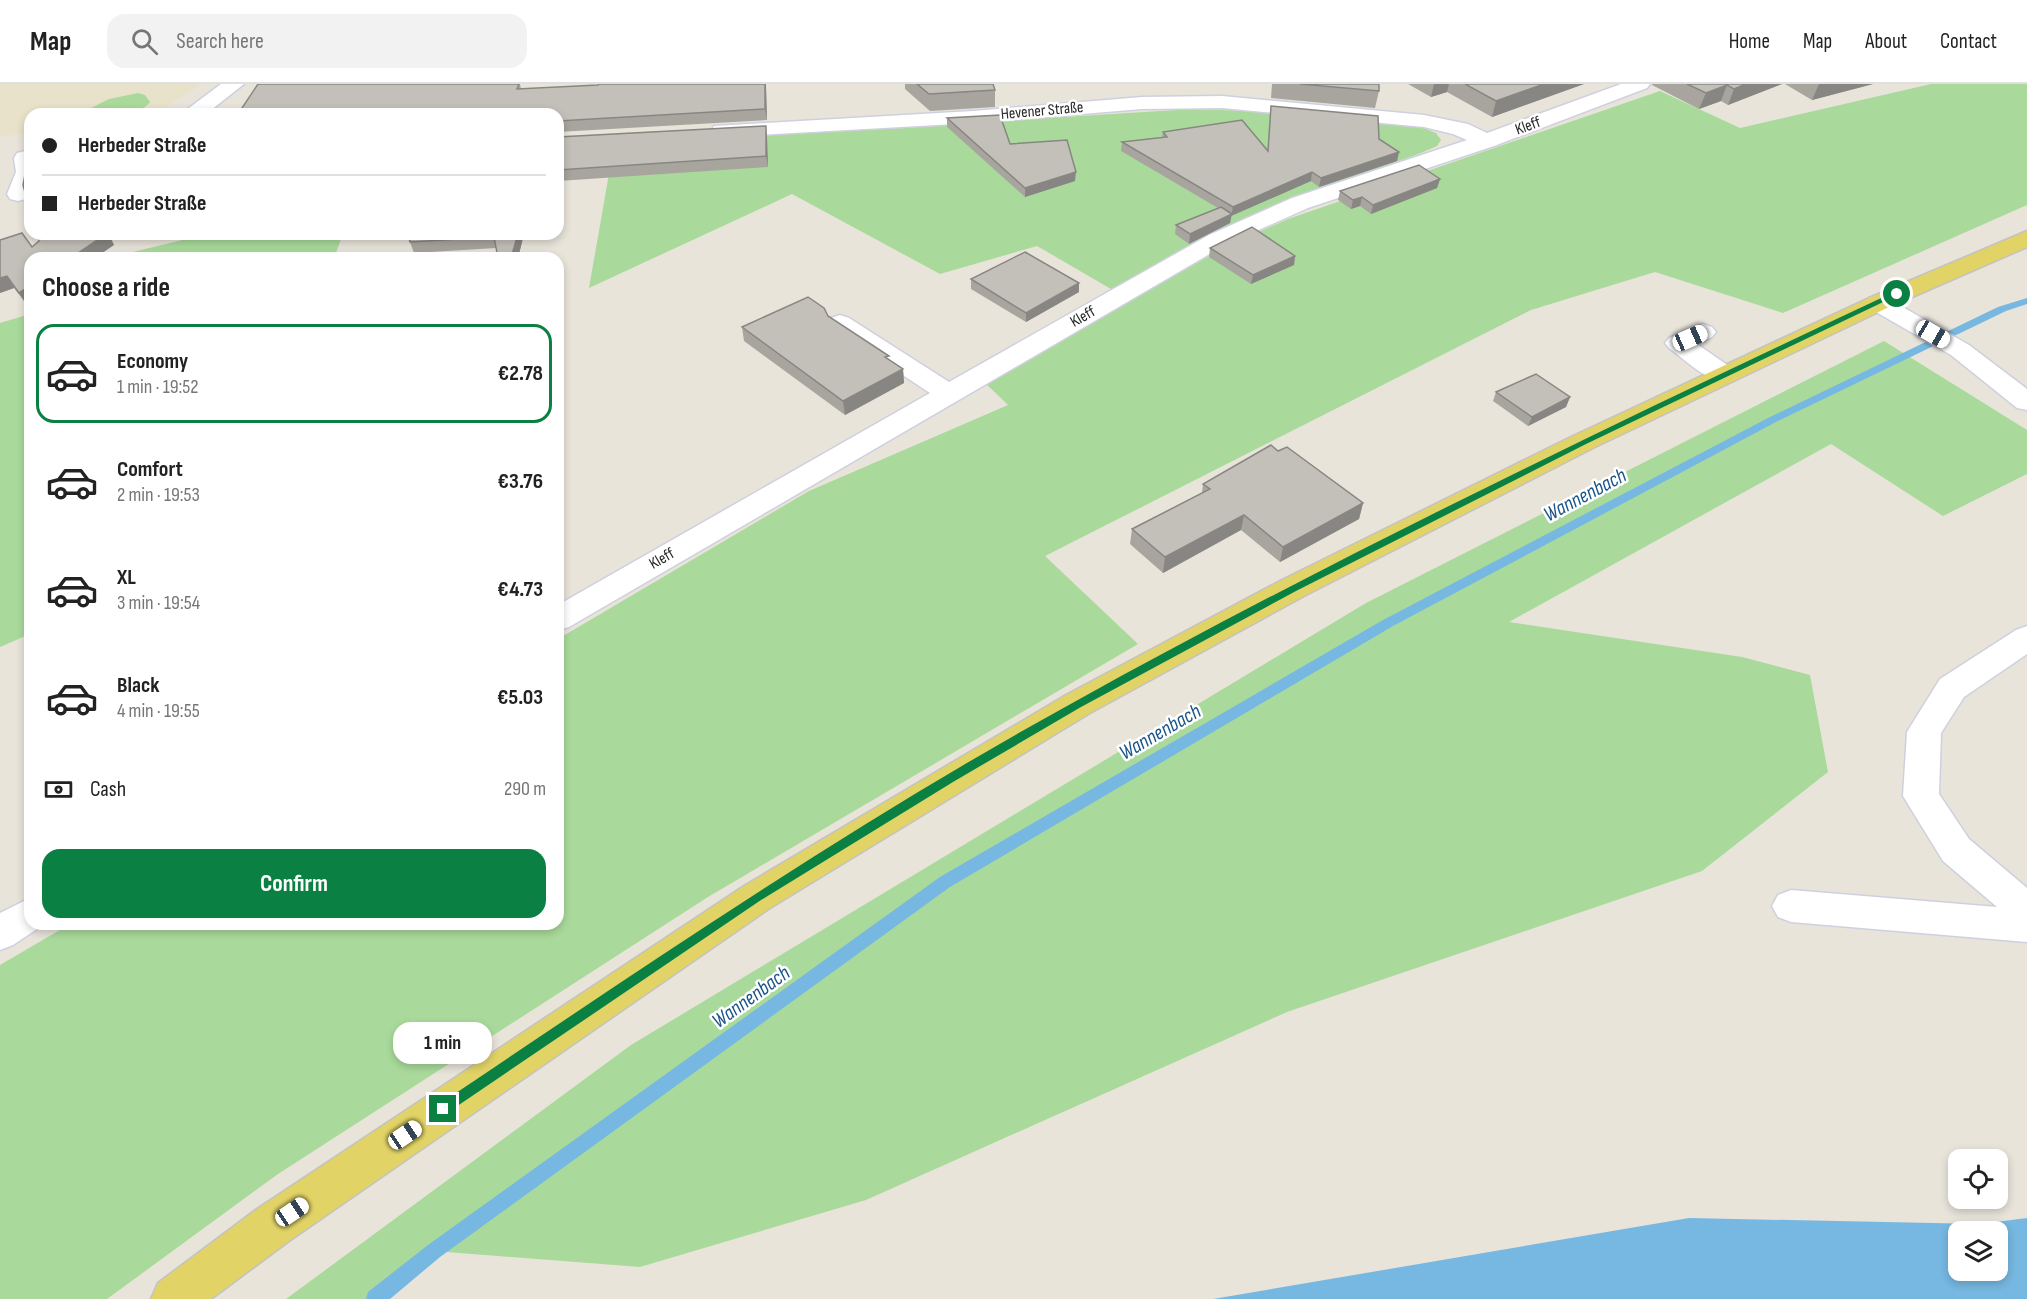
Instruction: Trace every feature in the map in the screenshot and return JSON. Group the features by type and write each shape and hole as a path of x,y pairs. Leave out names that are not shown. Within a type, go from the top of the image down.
{"main road":[{"path":"174,1299 273,1225 757,897 1077,704 1293,588 1583,442 1878,303 2027,238"}],"street":[{"path":"200,108 234,84"},
{"name":"Kleff","path":"564,616 1217,240 1257,220 1300,203 1486,141 1640,84"},
{"name":"Hevener Straße","path":"700,132 973,117 1142,103 1222,102 1424,122 1460,129 1486,141"},
{"path":"0,158 24,158"},
{"path":"16,194 24,178"},
{"path":"1878,303 1960,350 2020,390"},
{"path":"840,323 949,394"},
{"path":"1703,332 1678,343 1724,375"},
{"path":"2027,638 1952,688 1924,732 1921,796 1956,850 2021,904 2027,906"},
{"path":"1791,906 2027,926"},
{"path":"0,933 24,918"}],"shaded area":[{"path":"0,84 202,84 164,108 24,108 24,134 0,136"}],"green space":[{"path":"1931,84 2027,84 2027,205 1783,313 1655,272 1531,310 1045,556 1138,644 708,897 278,1174 107,1299 0,1299 0,965 60,930 564,930 564,635 809,491 1008,405 984,382 1231,244 1288,219 1660,91 1740,128"},
{"path":"138,93 145,95 150,102 144,108 91,108 109,99"},
{"path":"1192,109 1282,112 1418,126 1436,133 1441,140 1437,146 1421,153 1246,217 1111,289 1037,246 940,274 792,194 589,288 614,145"},
{"path":"182,240 341,240 336,252 133,252"},
{"path":"24,316 24,637 0,647 0,323"},
{"path":"1884,341 2027,430 2027,474 1943,516 1831,444 1509,622 1742,657 1810,675 1828,772 1702,871 1287,1012 866,1200 640,1267 434,1251 375,1299 286,1299 631,1045 1366,603"}],"water":[{"path":"1689,1218 1948,1223 1948,1281 2008,1281 2008,1221 2004,1221 2027,1218 2027,1299 1213,1299"}],"building":[{"path":"258,84 519,84 517,89 599,84 765,84 765,109 564,121 564,108 242,108"},
{"path":"917,84 993,84 995,90 929,94"},
{"path":"1300,84 1379,84 1379,91"},
{"path":"1465,84 1544,84 1496,101"},
{"path":"1687,84 1746,84 1734,89 1727,85 1706,93"},
{"path":"1271,106 1378,116 1379,139 1399,152 1321,178 1312,172 1233,207 1122,142 1167,137 1163,132 1242,120 1268,151"},
{"path":"1000,115 1010,144 1067,140 1076,172 1025,188 947,118"},
{"path":"766,126 766,156 564,170 564,137"},
{"path":"1419,165 1440,179 1373,205 1362,197 1353,200 1340,191"},
{"path":"1221,207 1232,214 1190,234 1176,225"},
{"path":"1252,227 1295,256 1253,275 1210,248"},
{"path":"22,233 24,240 27,240 32,247 39,240 97,240 79,252 24,252 24,290 19,293 7,276 0,278 0,240"},
{"path":"410,240 444,240 410,242"},
{"path":"495,240 516,240 513,252 497,252"},
{"path":"1025,252 1079,283 1026,313 971,279"},
{"path":"808,297 824,308 828,316 889,356 885,357 903,369 843,401 742,327"},
{"path":"1536,374 1570,397 1532,417 1496,392"},
{"path":"1271,445 1278,451 1287,447 1363,503 1283,547 1244,515 1165,557 1132,529 1210,489 1203,484"}],"waterway":[{"name":"Wannenbach","path":"375,1299 434,1251 945,882 1388,623 1772,420 2002,309 2027,301"}],"route":[{"path":"443,1109 757,897 1077,704 1293,588 1583,442 1897,294"}]}
